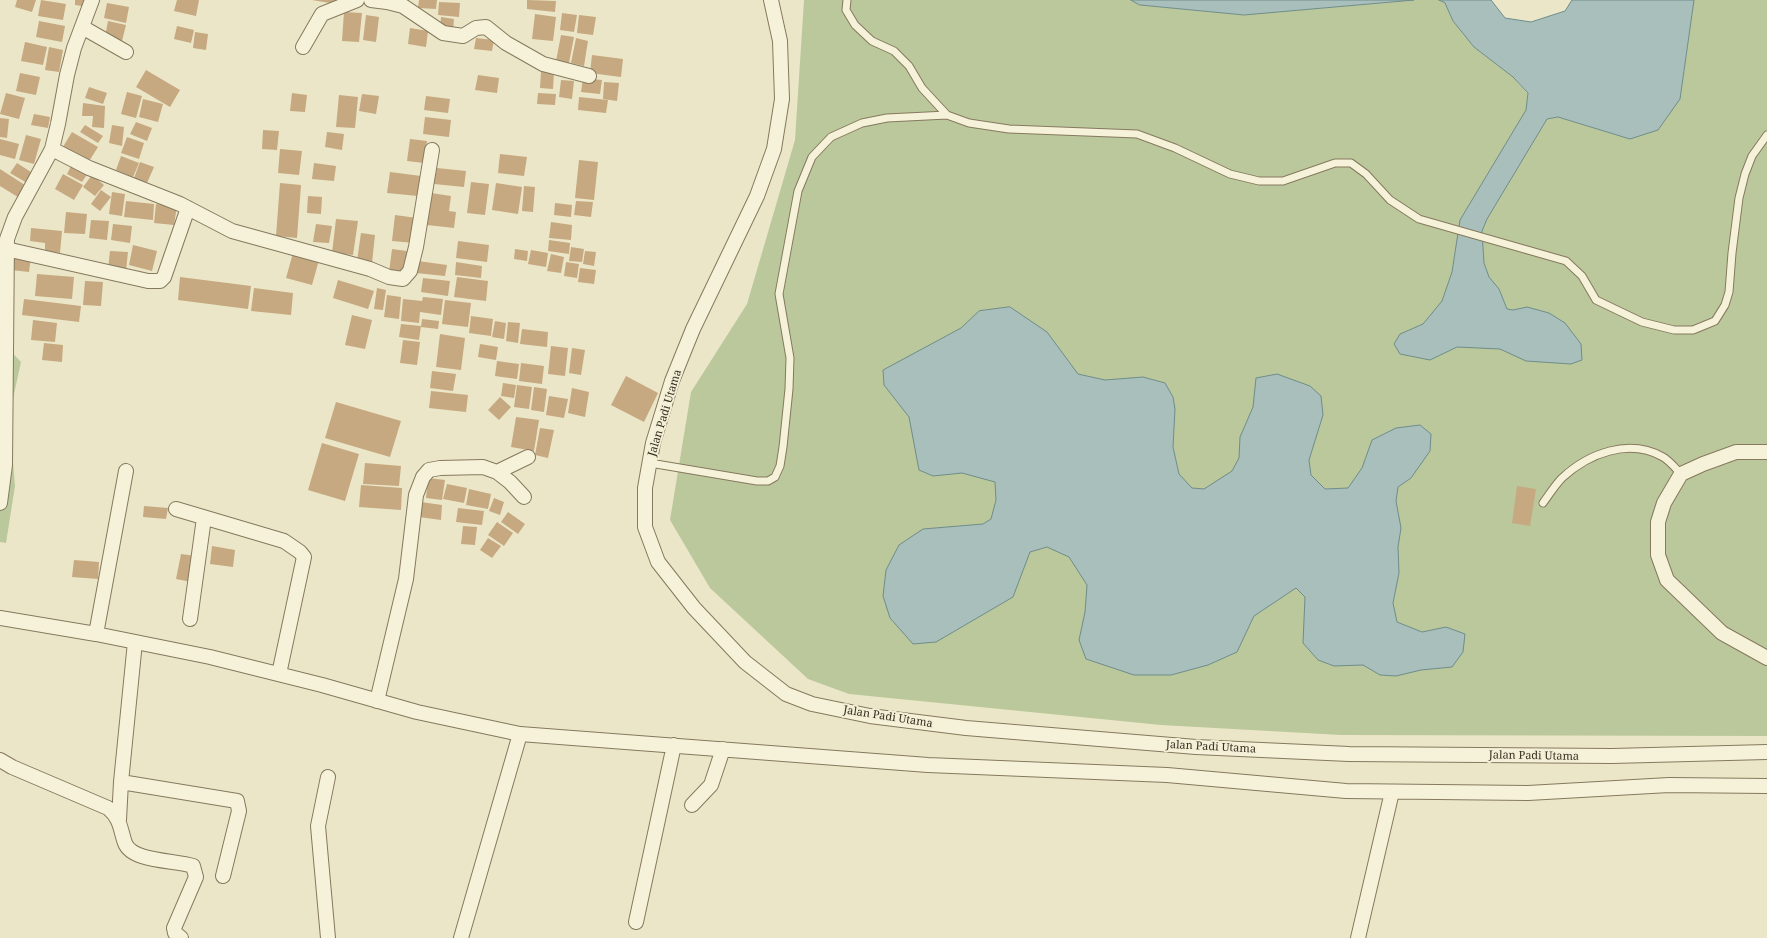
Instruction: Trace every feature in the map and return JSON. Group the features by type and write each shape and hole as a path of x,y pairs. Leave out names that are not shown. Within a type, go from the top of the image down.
{"street":[{"path":"0,503 5,465 7,239 15,217 52,149 74,48 92,0"},
{"path":"304,47 322,14 356,0"},
{"path":"372,0 404,6 443,33 463,36 476,28 486,27 506,42 542,64 589,76"},
{"name":"Jalan Padi Utama","path":"772,0 780,41 782,92 774,149 757,196 694,329 672,381 653,444 645,488 645,527 658,562 694,608 745,662 786,694 812,704 870,716 966,728 1196,747 1349,754 1612,756 1767,752"},
{"path":"82,27 126,52"},
{"path":"52,149 88,168 188,208 232,231 370,268 389,277 403,279 410,271 416,247 432,150"},
{"path":"6,249 148,281 160,281 164,277 188,208"},
{"path":"1767,452 1736,452 1681,474 1664,503 1658,522 1658,555 1667,580 1722,633 1767,658"},
{"path":"497,472 528,457"},
{"path":"377,701 406,579 416,495 419,483 429,470 440,468 482,467 497,472 510,482 524,497"},
{"path":"96,634 126,471"},
{"path":"176,509 284,541 300,552 304,557 279,674"},
{"path":"190,619 204,518"},
{"path":"0,618 96,634 210,657 322,685 451,720 520,734 928,765 1102,771 1166,775 1346,791 1528,793 1669,785 1767,786"},
{"path":"135,642 121,782 119,820 125,845 131,853 193,866 195,871 194,881 174,928 175,933 181,938"},
{"path":"462,938 520,734"},
{"path":"636,922 674,745"},
{"path":"692,805 711,785 723,749"},
{"path":"0,760 12,767 108,808 119,820"},
{"path":"328,777 318,826 328,938"},
{"path":"121,782 238,801 238,811 223,876"},
{"path":"1358,938 1392,792"}],"lane":[{"path":"847,0 846,10 855,25 872,41 894,51 909,66 922,88 947,115"},
{"path":"650,463 757,482 768,481 775,477 780,466 783,447 789,389 790,358 779,294 798,191 812,157 831,137 862,123 887,118 947,115 969,123 1009,129 1137,134 1175,148 1230,174 1259,181 1283,180 1335,163 1351,163 1366,174 1390,200 1419,219 1566,261 1582,276 1596,300 1642,322 1674,330 1692,330 1715,322 1725,305 1729,292 1739,198 1745,174 1752,156 1767,135"},
{"path":"1543,503 1561,479 1590,458 1615,449 1644,449 1664,458 1681,474"}],"green space":[{"path":"804,0 1131,0 1140,5 1244,15 1414,0 1439,0 1445,3 1453,21 1474,47 1513,77 1528,94 1527,110 1547,119 1558,117 1630,139 1680,99 1694,0 1767,0 1767,736 1341,735 1161,725 849,694 808,679 710,588 670,520 691,392 747,304 795,140"},
{"path":"0,335 2,342 21,362 9,417 15,486 6,543 0,542"}],"water":[{"path":"1131,0 1414,0 1244,15 1140,5"},
{"path":"1439,0 1491,0 1505,18 1531,22 1565,11 1572,0 1694,0 1680,99 1658,130 1630,139 1558,117 1547,119 1487,219 1482,231 1484,263 1489,277 1499,289 1507,309 1513,310 1527,307 1549,313 1565,323 1581,344 1582,360 1571,364 1526,361 1500,349 1457,347 1430,360 1400,354 1394,344 1400,334 1423,324 1442,301 1452,272 1460,220 1526,110 1528,93 1513,77 1474,47 1453,21 1445,3"},
{"path":"1010,307 1047,332 1078,374 1105,380 1143,377 1165,383 1173,397 1175,409 1173,447 1179,474 1192,488 1204,489 1232,471 1239,458 1240,437 1253,407 1256,378 1277,374 1310,386 1321,396 1323,415 1309,460 1311,475 1325,489 1348,488 1362,468 1372,440 1396,428 1420,425 1431,434 1430,451 1411,478 1398,487 1396,501 1401,528 1398,547 1399,573 1393,603 1397,622 1422,632 1446,627 1465,634 1463,652 1452,667 1421,670 1396,676 1380,675 1363,665 1334,666 1318,660 1303,643 1305,597 1296,588 1254,616 1237,652 1208,665 1171,675 1134,675 1086,659 1079,640 1085,612 1087,585 1069,557 1047,547 1030,552 1013,597 936,642 913,644 890,618 883,596 886,570 899,545 923,529 983,524 991,519 996,500 995,482 962,473 933,476 919,470 909,417 884,385 883,370 961,328 979,311"}],"building":[{"path":"17,0 36,0 32,12 15,7"},
{"path":"41,0 66,4 63,20 38,16"},
{"path":"75,0 89,0 88,7 75,5"},
{"path":"177,0 199,0 196,16 174,11"},
{"path":"312,0 343,0 342,5"},
{"path":"419,0 437,0 436,9 418,8"},
{"path":"527,0 556,1 555,12 527,9"},
{"path":"439,2 460,3 459,17 438,15"},
{"path":"107,3 129,7 126,23 104,18"},
{"path":"344,12 362,13 359,42 342,41"},
{"path":"562,13 577,15 574,32 560,30"},
{"path":"535,14 556,17 553,41 532,39"},
{"path":"366,15 379,17 376,42 363,40"},
{"path":"579,15 596,17 593,35 577,33"},
{"path":"441,17 454,19 453,31 440,29"},
{"path":"39,21 65,26 62,42 36,37"},
{"path":"108,21 126,25 122,41 105,37"},
{"path":"177,26 194,30 191,43 174,39"},
{"path":"410,28 428,31 426,47 408,44"},
{"path":"195,32 208,34 206,50 193,48"},
{"path":"561,35 574,37 569,63 556,61"},
{"path":"476,38 494,40 492,51 474,49"},
{"path":"576,38 588,41 584,66 571,63"},
{"path":"25,42 47,47 43,65 21,61"},
{"path":"49,47 63,50 59,72 45,70"},
{"path":"592,55 623,59 621,77 590,73"},
{"path":"146,70 180,90 170,107 136,87"},
{"path":"541,71 554,72 553,89 540,88"},
{"path":"20,73 40,77 36,95 16,91"},
{"path":"478,75 499,78 497,93 475,90"},
{"path":"583,78 602,80 600,94 581,92"},
{"path":"561,80 574,81 572,99 559,97"},
{"path":"604,82 619,83 617,101 603,99"},
{"path":"89,87 107,93 103,104 85,98"},
{"path":"127,92 142,96 136,118 121,114"},
{"path":"6,93 25,98 19,119 0,114"},
{"path":"292,93 307,95 305,112 290,111"},
{"path":"538,93 556,94 555,105 537,104"},
{"path":"362,94 379,96 376,114 359,111"},
{"path":"339,95 358,97 355,128 336,127"},
{"path":"426,96 450,99 448,113 424,110"},
{"path":"579,97 608,100 606,113 578,110"},
{"path":"143,99 163,104 158,122 139,117"},
{"path":"83,103 105,106 104,128 92,127 93,116 82,116"},
{"path":"34,114 50,117 48,128 31,125"},
{"path":"425,117 451,120 449,137 423,134"},
{"path":"0,118 9,119 7,138 0,137"},
{"path":"136,122 152,128 147,141 130,134"},
{"path":"85,125 103,136 98,143 80,132"},
{"path":"112,125 124,127 122,146 109,143"},
{"path":"263,130 279,131 277,150 262,149"},
{"path":"72,132 98,147 86,166 61,150"},
{"path":"327,132 344,134 342,150 325,147"},
{"path":"26,135 41,139 34,164 19,160"},
{"path":"127,137 144,143 139,159 121,153"},
{"path":"0,139 19,144 15,159 0,155"},
{"path":"410,139 427,141 424,163 407,161"},
{"path":"280,149 302,151 299,175 278,173"},
{"path":"500,154 527,157 524,176 498,173"},
{"path":"121,156 139,163 133,177 116,170"},
{"path":"579,160 598,162 594,200 575,198"},
{"path":"140,162 154,167 147,183 134,178"},
{"path":"17,163 34,174 27,183 10,173"},
{"path":"314,163 336,166 334,181 312,179"},
{"path":"72,164 88,173 82,182 67,174"},
{"path":"437,168 466,171 464,187 434,184"},
{"path":"0,169 28,187 21,199 0,186"},
{"path":"390,172 421,176 418,196 387,193"},
{"path":"63,174 83,185 74,200 55,189"},
{"path":"92,175 104,185 95,196 83,187"},
{"path":"471,182 489,184 485,215 467,213"},
{"path":"280,183 301,185 297,238 276,236"},
{"path":"496,183 522,187 518,214 492,210"},
{"path":"524,186 535,187 533,212 522,211"},
{"path":"101,190 111,197 100,211 91,204"},
{"path":"112,192 125,194 122,216 109,214"},
{"path":"431,193 451,196 449,211 456,212 454,228 427,225"},
{"path":"308,196 322,197 321,214 307,213"},
{"path":"126,201 154,204 153,220 124,217"},
{"path":"576,201 593,202 591,217 574,215"},
{"path":"555,203 572,205 571,217 554,215"},
{"path":"156,204 177,206 174,225 154,223"},
{"path":"66,212 87,214 85,234 64,233"},
{"path":"395,215 417,218 414,243 392,241"},
{"path":"336,219 358,221 353,255 332,253"},
{"path":"91,220 109,221 107,240 89,238"},
{"path":"551,222 572,225 571,240 549,238"},
{"path":"113,224 132,226 130,243 111,240"},
{"path":"316,224 332,226 329,243 313,242"},
{"path":"31,228 62,231 60,253 45,251 45,243 30,241"},
{"path":"361,233 375,235 372,263 357,261"},
{"path":"549,240 570,243 569,254 548,251"},
{"path":"458,241 489,245 487,262 456,258"},
{"path":"133,245 157,251 152,271 129,265"},
{"path":"571,247 584,249 582,262 569,261"},
{"path":"392,249 407,251 404,274 389,272"},
{"path":"515,249 528,251 527,261 514,259"},
{"path":"531,250 548,253 546,267 528,264"},
{"path":"110,251 128,252 126,271 108,269"},
{"path":"585,251 596,252 594,266 583,264"},
{"path":"293,253 319,260 312,285 286,278"},
{"path":"551,254 564,257 561,273 547,271"},
{"path":"13,255 31,257 29,272 11,270"},
{"path":"418,261 447,265 445,276 416,273"},
{"path":"456,262 482,266 481,278 455,275"},
{"path":"566,262 579,264 577,278 564,276"},
{"path":"580,268 596,270 594,284 578,282"},
{"path":"37,274 74,277 72,299 35,296"},
{"path":"180,277 251,286 248,309 178,300"},
{"path":"457,277 488,281 486,301 454,297"},
{"path":"423,278 450,281 448,296 421,292"},
{"path":"338,280 374,291 368,309 333,298"},
{"path":"85,281 103,282 101,306 83,305"},
{"path":"254,288 293,293 291,315 251,311"},
{"path":"377,288 386,290 383,310 374,309"},
{"path":"387,295 401,297 399,319 384,317"},
{"path":"423,297 443,299 441,315 420,312 419,323 401,321 403,299 422,301"},
{"path":"24,299 81,306 79,322 22,315"},
{"path":"445,300 471,303 468,327 442,324"},
{"path":"352,315 372,320 365,349 345,345"},
{"path":"471,316 493,319 491,336 469,333"},
{"path":"422,319 439,321 438,329 421,327"},
{"path":"33,320 57,323 55,342 31,340"},
{"path":"495,321 506,323 504,339 492,337"},
{"path":"508,322 520,323 518,343 506,341"},
{"path":"401,324 421,326 419,340 399,337"},
{"path":"522,329 548,332 547,347 520,344"},
{"path":"440,334 465,338 461,370 436,367"},
{"path":"403,340 420,342 417,365 400,363"},
{"path":"44,343 63,345 62,362 42,360"},
{"path":"480,344 498,347 496,360 478,357"},
{"path":"551,346 568,348 565,376 548,374"},
{"path":"572,348 585,350 581,375 569,373"},
{"path":"497,361 519,364 517,379 495,376"},
{"path":"521,363 544,366 542,384 519,381"},
{"path":"432,371 456,374 453,391 430,388"},
{"path":"626,376 658,393 644,422 611,405"},
{"path":"503,383 516,385 514,398 501,396"},
{"path":"517,385 532,387 529,409 514,407"},
{"path":"534,387 547,389 544,412 531,410"},
{"path":"572,388 589,392 585,417 568,413"},
{"path":"431,391 468,395 466,412 429,408"},
{"path":"549,396 568,399 564,418 546,415"},
{"path":"500,397 511,407 499,420 488,410"},
{"path":"336,402 401,421 390,457 325,438"},
{"path":"516,417 539,420 534,451 511,447"},
{"path":"540,428 554,430 548,458 535,455"},
{"path":"322,443 359,454 345,501 308,490"},
{"path":"365,463 401,466 399,486 363,484"},
{"path":"428,478 445,480 442,500 426,498"},
{"path":"447,484 467,488 464,503 443,499"},
{"path":"361,485 402,488 401,510 359,507"},
{"path":"1517,486 1536,489 1530,526 1512,523"},
{"path":"469,489 491,494 488,509 466,505"},
{"path":"494,498 504,502 500,515 489,511"},
{"path":"421,502 442,505 441,520 419,517"},
{"path":"144,506 168,508 166,519 143,517"},
{"path":"458,508 484,511 482,525 456,522"},
{"path":"508,512 525,524 518,534 501,522"},
{"path":"497,522 513,533 504,546 488,535"},
{"path":"463,526 477,527 475,545 461,544"},
{"path":"488,538 501,546 492,558 480,550"},
{"path":"212,546 235,550 233,567 210,564"},
{"path":"181,554 196,556 191,582 176,579"},
{"path":"74,560 99,562 98,579 72,577"}]}
